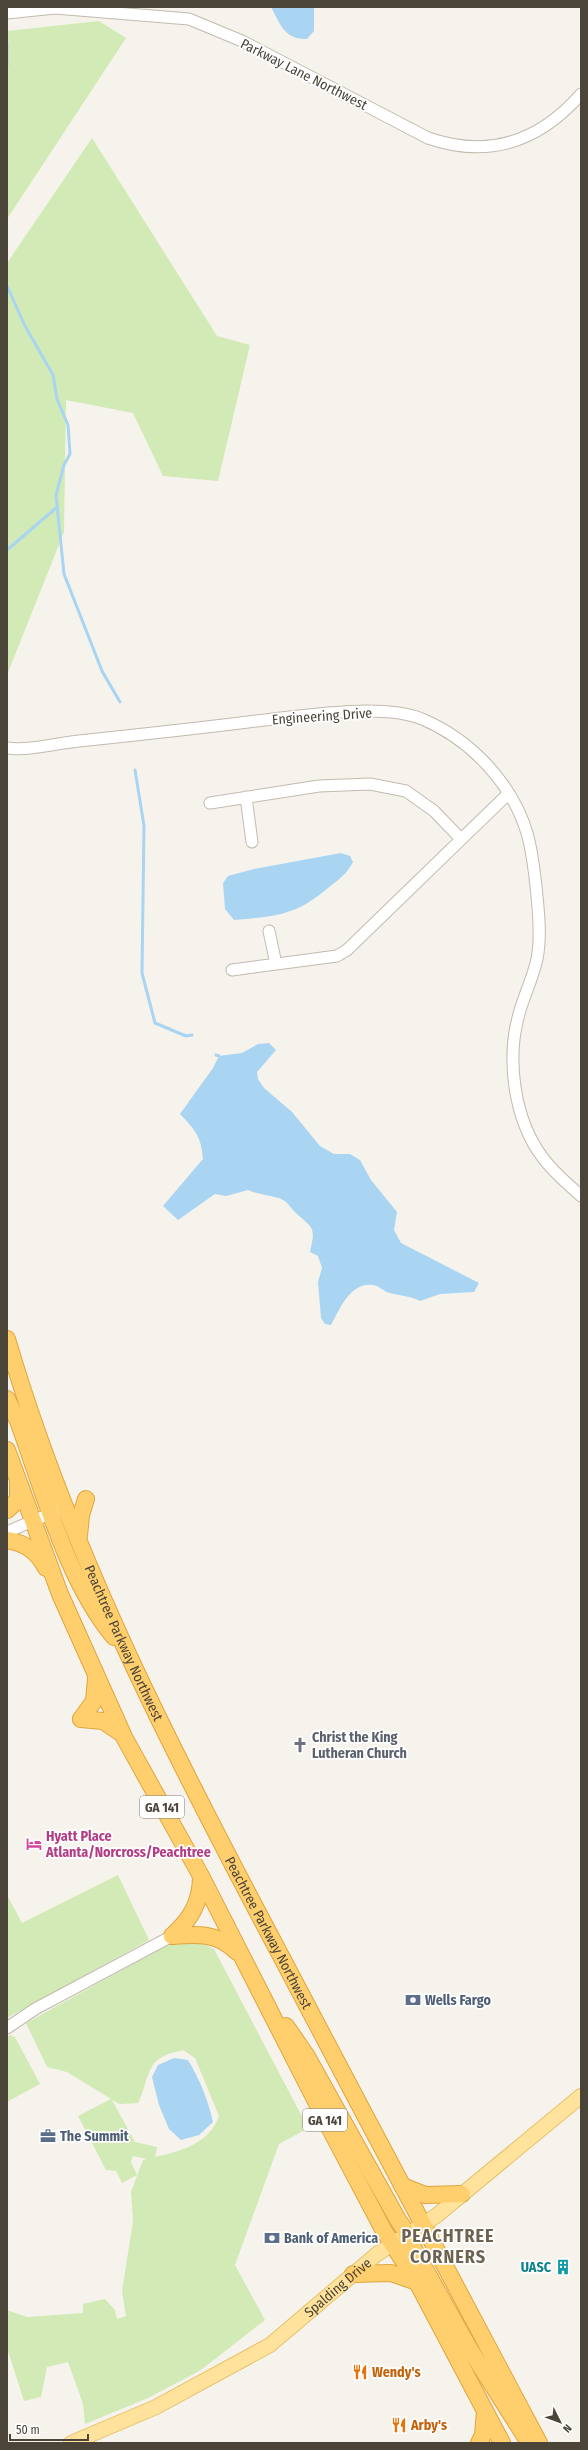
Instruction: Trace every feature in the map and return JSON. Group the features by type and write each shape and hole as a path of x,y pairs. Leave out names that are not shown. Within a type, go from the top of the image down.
{"highway":[{"path":"7,1339 34,1424 53,1495"},
{"path":"7,1399 53,1495 89,1603 125,1650"},
{"name":"GA 141","path":"7,1450 28,1503 60,1594 96,1678 124,1737 201,1876 328,2125 393,2244 416,2282 502,2443"},
{"path":"7,1510 18,1500 20,1493 18,1480"},
{"path":"79,1539 81,1515 86,1499"},
{"name":"Peachtree Parkway Northwest","path":"59,1510 79,1539 125,1650 191,1786 539,2443"},
{"path":"7,1540 19,1542 36,1553 60,1594"},
{"path":"96,1678 94,1701 81,1719 103,1721 119,1730 124,1737"},
{"path":"172,1936 194,1912 200,1895 201,1876"},
{"path":"172,1936 203,1934 216,1937 232,1946 241,1956"},
{"path":"260,1994 306,2055 407,2234 469,2348 525,2438 531,2443"},
{"path":"402,2186 425,2195 462,2194"},
{"path":"353,2274 392,2273 416,2282"},
{"path":"479,2443 483,2435 485,2411"}],"main road":[{"name":"Spalding Drive","path":"71,2443 156,2407 270,2345 353,2274 462,2194 581,2096"}],"street":[{"name":"Parkway Lane Northwest","path":"7,13 55,8 189,19 242,41 428,138 458,146 489,147 519,140 547,126 560,116 581,94"},
{"name":"Engineering Drive","path":"8,749 324,713 377,711 419,718 443,729 493,771 508,794 527,833 534,866 539,925 537,957 516,1030 514,1078 516,1093 529,1131 542,1157 560,1178 581,1196"},
{"path":"210,803 326,786 370,784 406,791 434,811 461,839"},
{"path":"232,970 337,956 347,950 508,794"},
{"path":"246,797 252,842"},
{"path":"269,931 276,964"},
{"path":"7,1510 53,1495"},
{"path":"7,1532 59,1510"},
{"path":"7,2028 35,2008 172,1936"}],"green space":[{"path":"99,21 126,38 7,219 7,31"},
{"path":"92,138 217,336 250,345 218,481 163,476 133,413 66,400 64,532 7,675 7,263"},
{"path":"118,1875 149,1940 7,2018 7,1895 22,1923"},
{"path":"191,1938 214,1949 307,2126 303,2131 279,2144 235,2265 265,2320 201,2370 148,2398 85,2424 83,2404 68,2362 47,2367 41,2397 24,2401 7,2348 7,2310 27,2317 83,2313 83,2304 105,2299 115,2310 117,2319 126,2316 122,2291 133,2221 131,2192 143,2160 147,2159 133,2156 131,2162 137,2175 122,2183 116,2171 106,2170 78,2116 111,2099 67,2072 47,2067 26,2023 166,1946","holes":["183,2050 195,2058 219,2116 214,2126 201,2140 184,2149 155,2157 157,2147 135,2142 112,2100 120,2104 138,2103 149,2071 157,2061 164,2056"]},
{"path":"10,2035 15,2037 40,2084 7,2102 7,2037"}],"water":[{"path":"271,7 314,7 314,31 307,39 293,37 284,30"},
{"path":"341,853 350,856 353,862 348,870 316,897 295,909 273,916 234,920 225,909 223,883 228,876 254,869"},
{"path":"269,1043 276,1050 257,1072 258,1079 264,1088 292,1112 320,1146 334,1154 350,1154 360,1160 371,1180 397,1212 394,1230 401,1243 479,1283 474,1292 440,1294 420,1301 388,1292 373,1285 365,1285 352,1292 342,1305 331,1325 325,1324 321,1318 318,1282 322,1268 318,1256 310,1252 313,1232 312,1229 285,1201 276,1197 248,1190 226,1196 215,1194 178,1220 163,1206 203,1159 201,1145 197,1134 180,1114 213,1068 219,1056 242,1053 258,1044"},
{"path":"174,2058 188,2060 203,2090 213,2122 199,2135 181,2140 169,2129 159,2105 152,2077 158,2065"}],"waterway":[{"path":"7,45 7,65"},
{"path":"7,286 25,326 53,375 57,399 68,425 70,454 64,465 56,495 64,574 102,671 120,702"},
{"path":"7,550 56,508"},
{"path":"135,770 144,826 142,973 155,1023 186,1036 192,1035"}],"place":[{"name":"Christ the King Lutheran Church","path":"300,1745"},
{"name":"Hyatt Place Atlanta/Norcross/Peachtree","path":"34,1844"},
{"name":"Wells Fargo","path":"413,2000"},
{"name":"The Summit","path":"48,2136"},
{"name":"Bank of America","path":"272,2238"},
{"name":"UASC","path":"563,2267"},
{"name":"Wendy's","path":"360,2372"},
{"name":"Arby's","path":"399,2425"}],"district":[{"name":"PEACHTREE CORNERS","path":"448,2246"}]}
